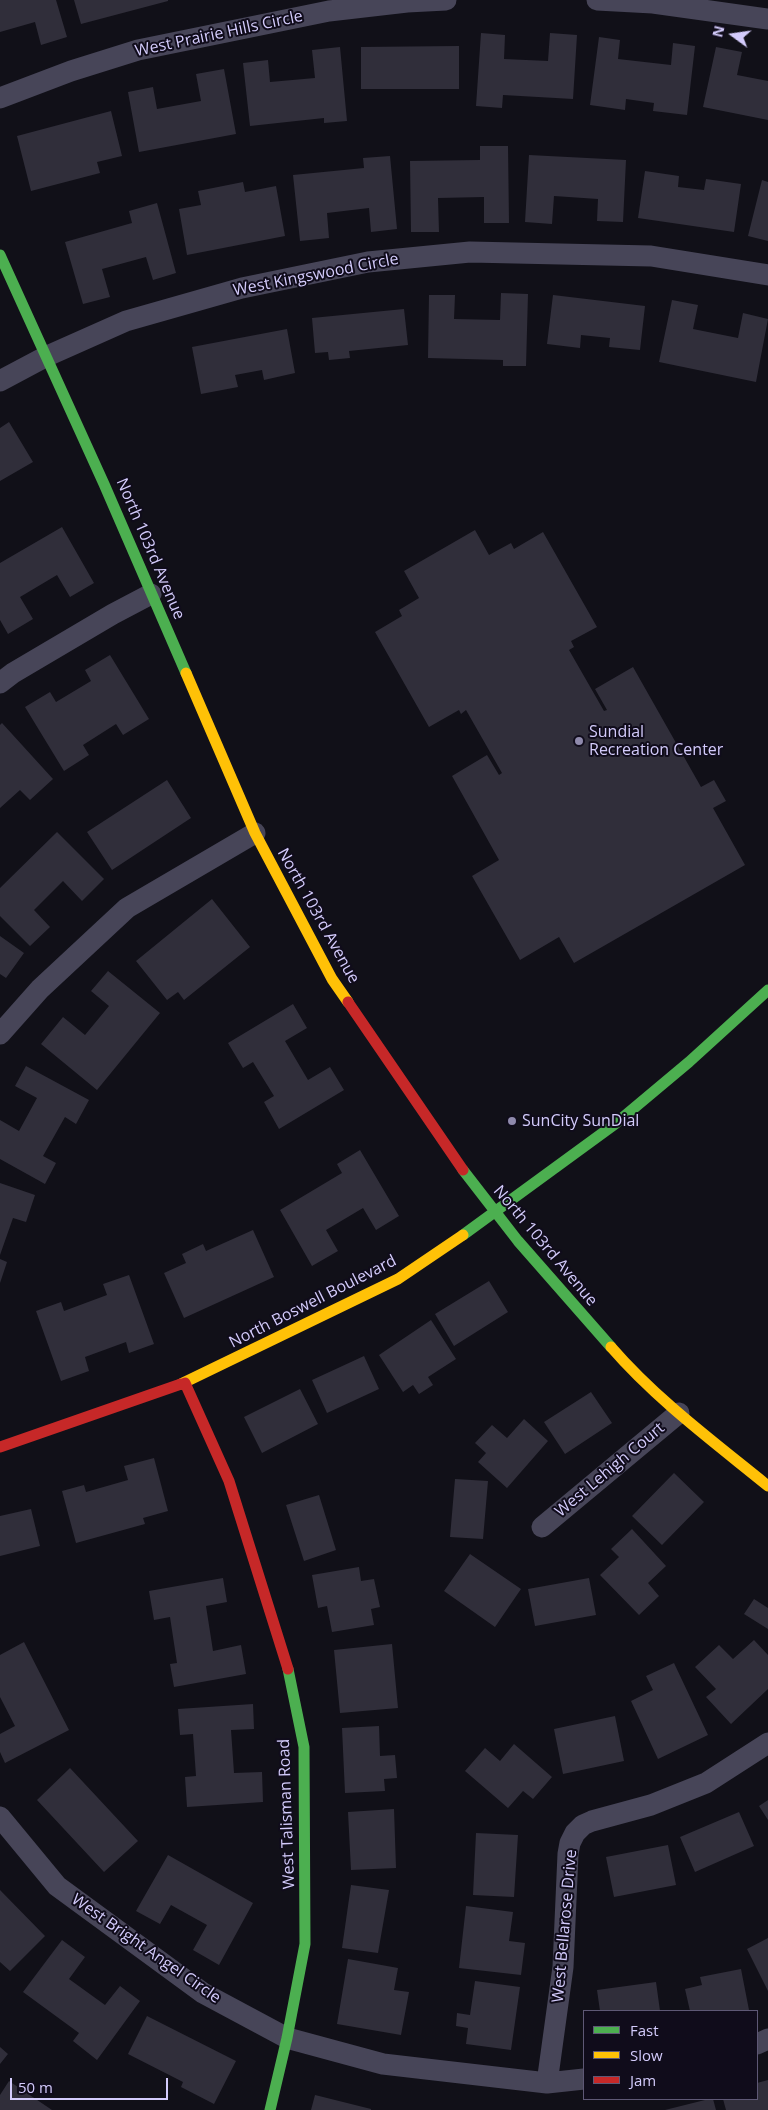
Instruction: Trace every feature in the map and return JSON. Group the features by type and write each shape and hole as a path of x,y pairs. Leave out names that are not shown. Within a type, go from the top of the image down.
{"street":[{"name":"West Prairie Hills Circle","path":"0,98 71,71 138,50 328,6 446,0"},
{"path":"597,0 652,3 768,19"},
{"name":"West Kingswood Circle","path":"0,381 45,357 126,321 242,288 368,262 470,252 651,256 768,275"},
{"name":"North 103rd Avenue","path":"0,255 104,484 255,833 332,979 494,1212 546,1275 628,1366 679,1412 768,1486"},
{"path":"0,683 13,673 88,628 151,594"},
{"path":"0,1034 40,989 127,908 255,833"},
{"name":"North Boswell Boulevard","path":"0,1447 185,1383 398,1279 586,1146 642,1102 768,990"},
{"name":"West Talisman Road","path":"185,1383 229,1481 286,1663 304,1747 305,1944 287,2038 270,2110"},
{"name":"West Lehigh Court","path":"542,1527 679,1412"},
{"name":"West Bellarose Drive","path":"547,2083 564,1967 568,1854 570,1843 575,1833 592,1820 651,1806 706,1783 768,1743"},
{"name":"West Bright Angel Circle","path":"0,1817 57,1886 203,1993 287,2038 384,2064 547,2083 583,2079"}],"building":[{"path":"0,0 56,0 67,37 41,45 35,22 0,32"},
{"path":"74,0 168,0 168,1 81,24"},
{"path":"481,33 505,35 504,59 548,61 550,33 577,35 573,99 503,95 502,108 476,106"},
{"path":"599,37 620,40 618,59 671,65 673,43 695,46 687,115 653,111 654,103 626,99 625,110 590,105"},
{"path":"459,46 459,89 361,89 361,47"},
{"path":"340,47 347,121 324,123 324,118 250,126 243,63 268,60 270,82 315,78 312,50"},
{"path":"716,47 742,52 737,75 768,81 768,120 703,107"},
{"path":"224,69 236,134 139,152 128,92 153,87 157,109 201,101 196,74"},
{"path":"111,111 122,156 97,162 100,173 31,191 17,136"},
{"path":"480,146 508,146 509,223 484,223 484,197 438,198 439,232 411,232 410,161 480,160"},
{"path":"529,155 626,160 623,222 597,221 598,199 554,196 552,224 525,222"},
{"path":"390,156 397,229 371,232 369,208 327,213 329,238 300,241 293,175 364,168 363,158"},
{"path":"645,171 679,176 678,187 704,190 706,179 741,184 734,232 638,218"},
{"path":"762,180 768,182 768,241 748,236"},
{"path":"243,182 245,192 276,186 285,236 187,255 179,209 201,205 198,191"},
{"path":"157,203 176,273 153,280 146,257 102,269 110,297 83,304 65,242 132,223 129,211"},
{"path":"501,293 528,294 526,366 503,366 503,360 428,358 429,295 455,295 454,319 500,320"},
{"path":"553,295 645,306 640,350 609,347 610,338 581,335 580,348 547,344"},
{"path":"672,300 698,305 693,329 738,338 743,313 768,319 756,382 659,362"},
{"path":"404,309 408,345 349,351 350,358 329,360 328,352 315,353 312,318"},
{"path":"287,329 295,373 264,380 262,370 235,375 238,387 201,394 192,347"},
{"path":"9,422 33,462 0,481 0,428"},
{"path":"62,527 94,583 70,597 57,575 20,597 33,619 8,634 0,620 0,563"},
{"name":"Sundial Recreation Center","path":"475,530 489,555 511,543 514,549 543,532 597,627 571,641 574,647 569,650 604,711 607,710 595,689 633,667 701,787 714,780 726,801 713,808 745,865 574,963 559,937 520,960 472,876 499,860 452,776 487,755 499,775 502,773 466,710 461,714 459,710 429,727 375,632 402,616 399,610 419,598 404,571"},
{"path":"110,655 149,719 123,735 116,724 83,745 89,755 64,771 25,707 50,692 56,702 91,681 85,670"},
{"path":"2,723 53,779 30,800 20,790 0,808 0,725"},
{"path":"167,780 191,818 112,870 87,832"},
{"path":"57,832 104,879 82,901 63,881 34,910 50,927 30,946 0,916 0,888"},
{"path":"212,899 250,947 184,1000 178,992 167,1000 136,961"},
{"path":"0,936 24,953 6,978 0,974"},
{"path":"108,971 160,1013 97,1090 41,1044 63,1017 85,1035 109,1006 91,991"},
{"path":"293,1004 307,1028 285,1041 308,1080 330,1067 344,1090 279,1129 264,1102 274,1096 253,1062 243,1068 228,1043"},
{"path":"26,1066 89,1100 76,1124 65,1117 43,1156 56,1163 45,1184 0,1159 0,1120 19,1131 37,1098 15,1086"},
{"path":"360,1150 399,1216 376,1230 363,1208 326,1230 338,1251 312,1266 280,1210 342,1173 337,1164"},
{"path":"0,1183 35,1195 26,1222 13,1218 0,1255"},
{"path":"253,1230 274,1277 184,1318 164,1273 186,1263 182,1254 203,1244 206,1251"},
{"path":"0,1259 7,1262 0,1283"},
{"path":"129,1275 154,1344 129,1353 126,1342 85,1357 89,1371 61,1381 36,1311 61,1302 64,1311 107,1295 103,1284"},
{"path":"489,1281 508,1312 454,1346 435,1314"},
{"path":"431,1320 456,1359 428,1377 433,1385 419,1394 413,1385 403,1392 379,1355"},
{"path":"364,1356 379,1389 327,1413 312,1380"},
{"path":"300,1389 318,1424 262,1453 244,1417"},
{"path":"591,1392 612,1423 565,1454 544,1422"},
{"path":"524,1419 548,1441 507,1488 478,1462 486,1453 475,1443 492,1425 507,1438"},
{"path":"154,1458 168,1511 143,1518 145,1524 76,1543 62,1491 84,1485 86,1492 128,1480 124,1466"},
{"path":"674,1473 704,1502 662,1545 632,1516"},
{"path":"455,1479 488,1481 483,1539 450,1537"},
{"path":"319,1495 336,1550 304,1561 286,1505"},
{"path":"31,1509 40,1546 0,1556 0,1516"},
{"path":"632,1529 666,1566 648,1583 659,1596 639,1615 600,1575 619,1557 611,1549"},
{"path":"470,1554 521,1589 495,1627 444,1591"},
{"path":"359,1567 361,1581 374,1579 380,1607 371,1609 374,1625 332,1632 327,1606 318,1608 312,1575"},
{"path":"223,1578 227,1602 206,1606 213,1651 241,1645 246,1674 174,1687 170,1664 177,1663 170,1617 154,1620 149,1591"},
{"path":"589,1578 596,1615 535,1626 528,1589"},
{"path":"754,1599 768,1608 768,1629 744,1614"},
{"path":"754,1640 768,1655 768,1689 731,1724 706,1697 716,1689 695,1667 719,1645 733,1659"},
{"path":"24,1642 69,1730 5,1763 0,1752 0,1734 15,1726 0,1697 0,1655"},
{"path":"392,1644 398,1708 340,1713 334,1650"},
{"path":"674,1663 708,1735 658,1759 631,1701 653,1690 646,1676"},
{"path":"253,1704 254,1729 231,1730 234,1773 262,1772 263,1802 187,1807 185,1777 196,1776 193,1734 180,1735 178,1709"},
{"path":"615,1716 624,1761 563,1774 554,1729"},
{"path":"379,1726 380,1756 395,1755 397,1778 384,1779 385,1791 345,1793 342,1728"},
{"path":"514,1744 552,1777 533,1799 523,1791 508,1808 465,1771 485,1748 500,1761"},
{"path":"70,1768 138,1841 104,1872 37,1800"},
{"path":"768,1800 768,1820 759,1806"},
{"path":"394,1809 396,1868 351,1870 348,1812"},
{"path":"739,1812 754,1846 695,1872 680,1837"},
{"path":"476,1833 518,1835 514,1897 473,1895"},
{"path":"668,1845 676,1885 614,1897 606,1857"},
{"path":"168,1855 253,1903 219,1965 193,1950 207,1925 171,1905 160,1924 136,1911"},
{"path":"351,1885 389,1890 378,1953 342,1948"},
{"path":"0,1890 45,1936 10,1971 0,1962"},
{"path":"466,1906 513,1912 509,1941 525,1943 521,1975 459,1968"},
{"path":"768,1938 768,1991 747,1949"},
{"path":"62,1940 85,1957 69,1979 105,2005 120,1986 140,2001 97,2060 73,2041 79,2033 23,1992"},
{"path":"348,1959 398,1968 394,1990 409,1992 401,2035 337,2024"},
{"path":"741,1969 749,2010 690,2010 685,1989 702,1985 700,1977"},
{"path":"475,1981 520,1987 511,2050 466,2044 468,2028 456,2026 457,2013 470,2015"},
{"path":"656,1982 660,2010 600,2010 597,1990"},
{"path":"147,2016 236,2061 214,2104 181,2087 183,2082 128,2054"},
{"path":"0,2047 8,2054 0,2064"},
{"path":"768,2080 768,2110 726,2110 723,2100 758,2100 758,2083"},
{"path":"9,2081 52,2110 0,2110 0,2095"},
{"path":"315,2095 371,2109 371,2110 311,2110"},
{"path":"705,2100 713,2100 716,2110 665,2110"}],"traffic: fast":[{"path":"0,255 104,484 186,673"},
{"path":"463,1235 615,1124 689,1062 768,990"},
{"path":"463,1170 518,1241 611,1347"},
{"path":"270,2110 287,2038 305,1944 304,1747 288,1669"}],"traffic: slow":[{"path":"186,673 255,833 332,979 348,1002"},
{"path":"181,1384 398,1279 463,1235"},
{"path":"611,1347 667,1403 768,1486"}],"traffic: jam":[{"path":"348,1002 463,1170"},
{"path":"185,1383 229,1481 288,1669"},
{"path":"0,1447 181,1384"}],"place":[{"name":"Sundial Recreation Center","path":"579,741"},
{"name":"SunCity SunDial","path":"512,1121"}]}
